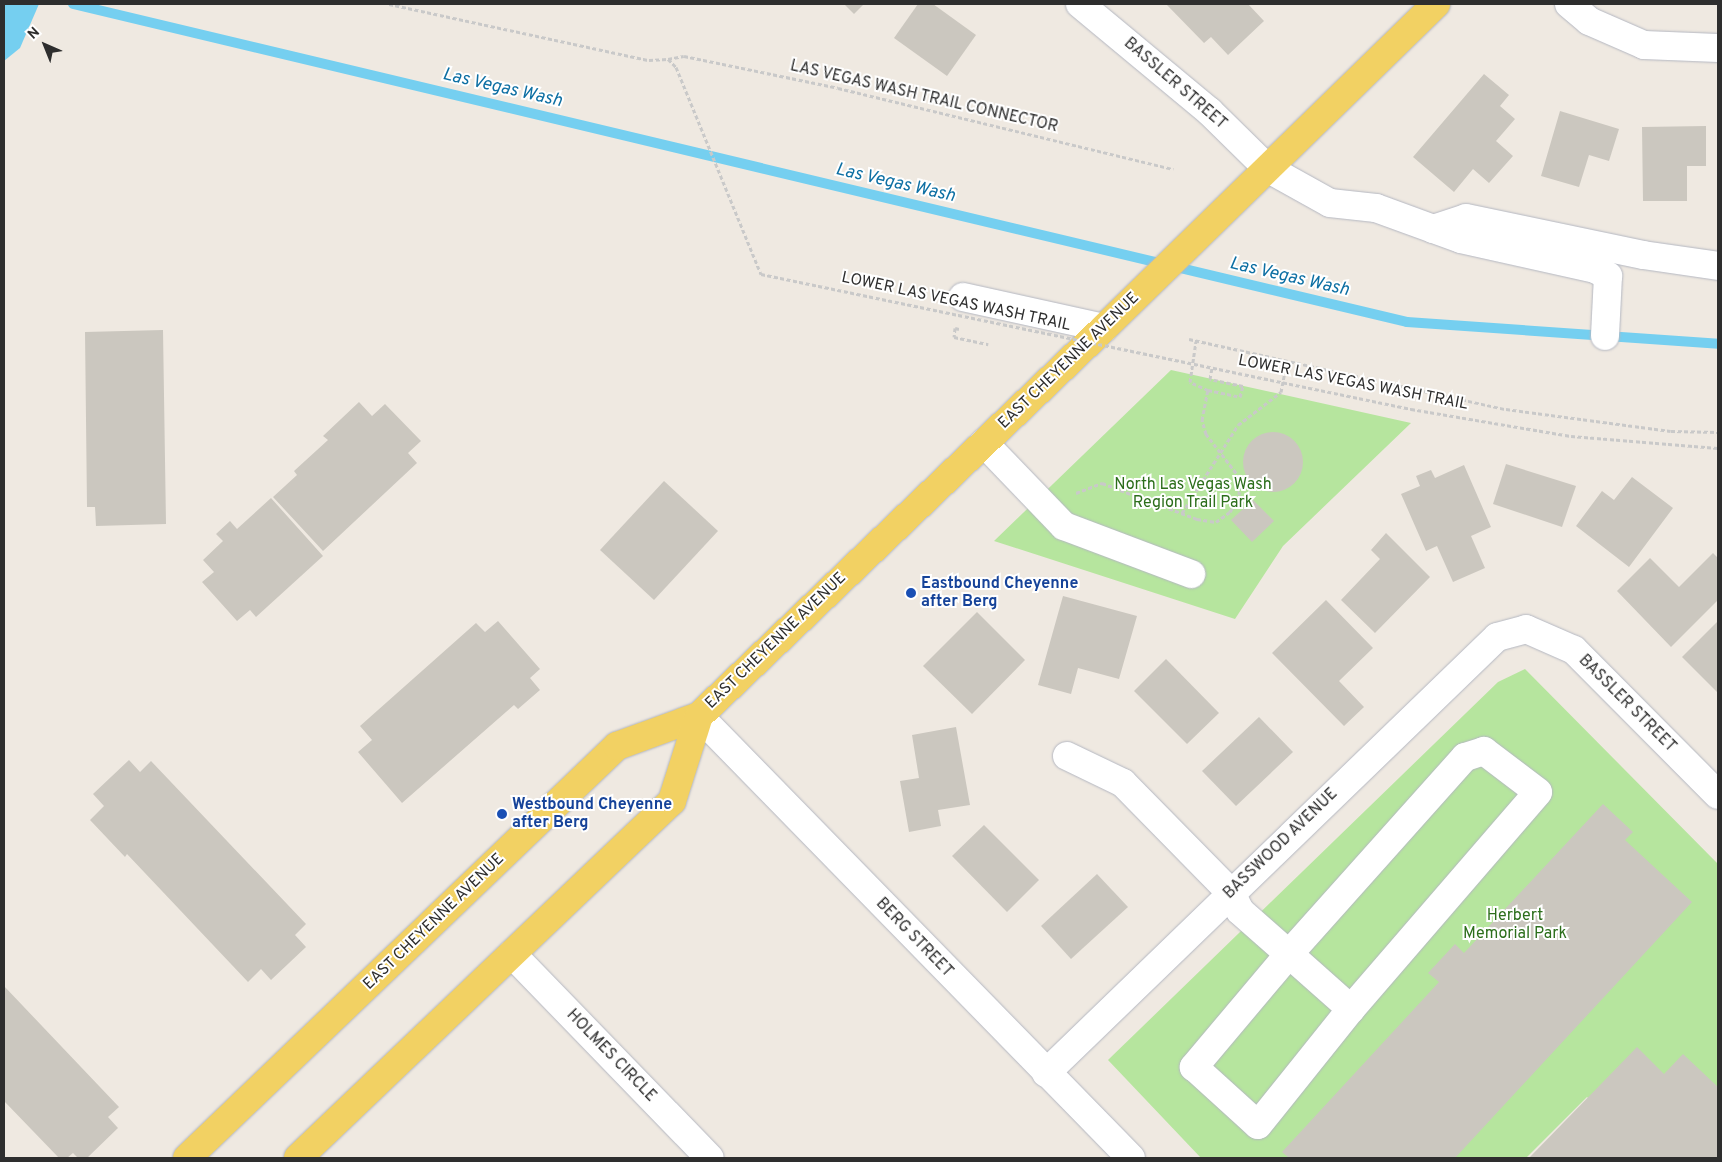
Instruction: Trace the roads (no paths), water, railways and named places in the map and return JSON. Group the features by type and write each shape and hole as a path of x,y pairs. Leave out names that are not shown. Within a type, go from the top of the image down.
{"main road":[{"name":"EAST CHEYENNE AVENUE","path":"188,1158 618,746 699,716 1110,322 1436,4"},
{"name":"EAST CHEYENNE AVENUE","path":"298,1158 672,801 699,716"}],"street":[{"name":"BASSLER STREET","path":"1080,4 1209,111 1267,168 1330,203 1376,208 1461,238 1595,269 1608,276 1605,336"},
{"path":"1569,4 1589,21 1644,45 1718,48"},
{"path":"1434,229 1466,218 1643,255 1718,266"},
{"path":"963,297 1110,322"},
{"path":"984,443 1064,526 1191,574"},
{"name":"BASSLER STREET","path":"1526,629 1574,650 1718,794"},
{"name":"BASSWOOD AVENUE","path":"1046,1073 1497,636 1526,629"},
{"name":"BERG STREET","path":"699,716 1131,1158"},
{"path":"1484,751 1538,792 1351,1009 1258,1125 1194,1067 1289,954 1465,757 1484,751"},
{"path":"1068,756 1122,783 1231,893 1240,910 1351,1009"},
{"name":"HOLMES CIRCLE","path":"512,954 710,1158"}],"water":[{"path":"4,4 39,4 20,48 4,61"}],"waterway":[{"name":"Las Vegas Wash","path":"73,4 1407,322 1718,344"}],"place":[{"name":"Eastbound Cheyenne after Berg","path":"911,593"},
{"name":"Westbound Cheyenne after Berg","path":"502,814"}],"park label":[{"name":"North Las Vegas Wash Region Trail Park","path":"1193,494"},
{"name":"Herbert Memorial Park","path":"1515,925"}]}
